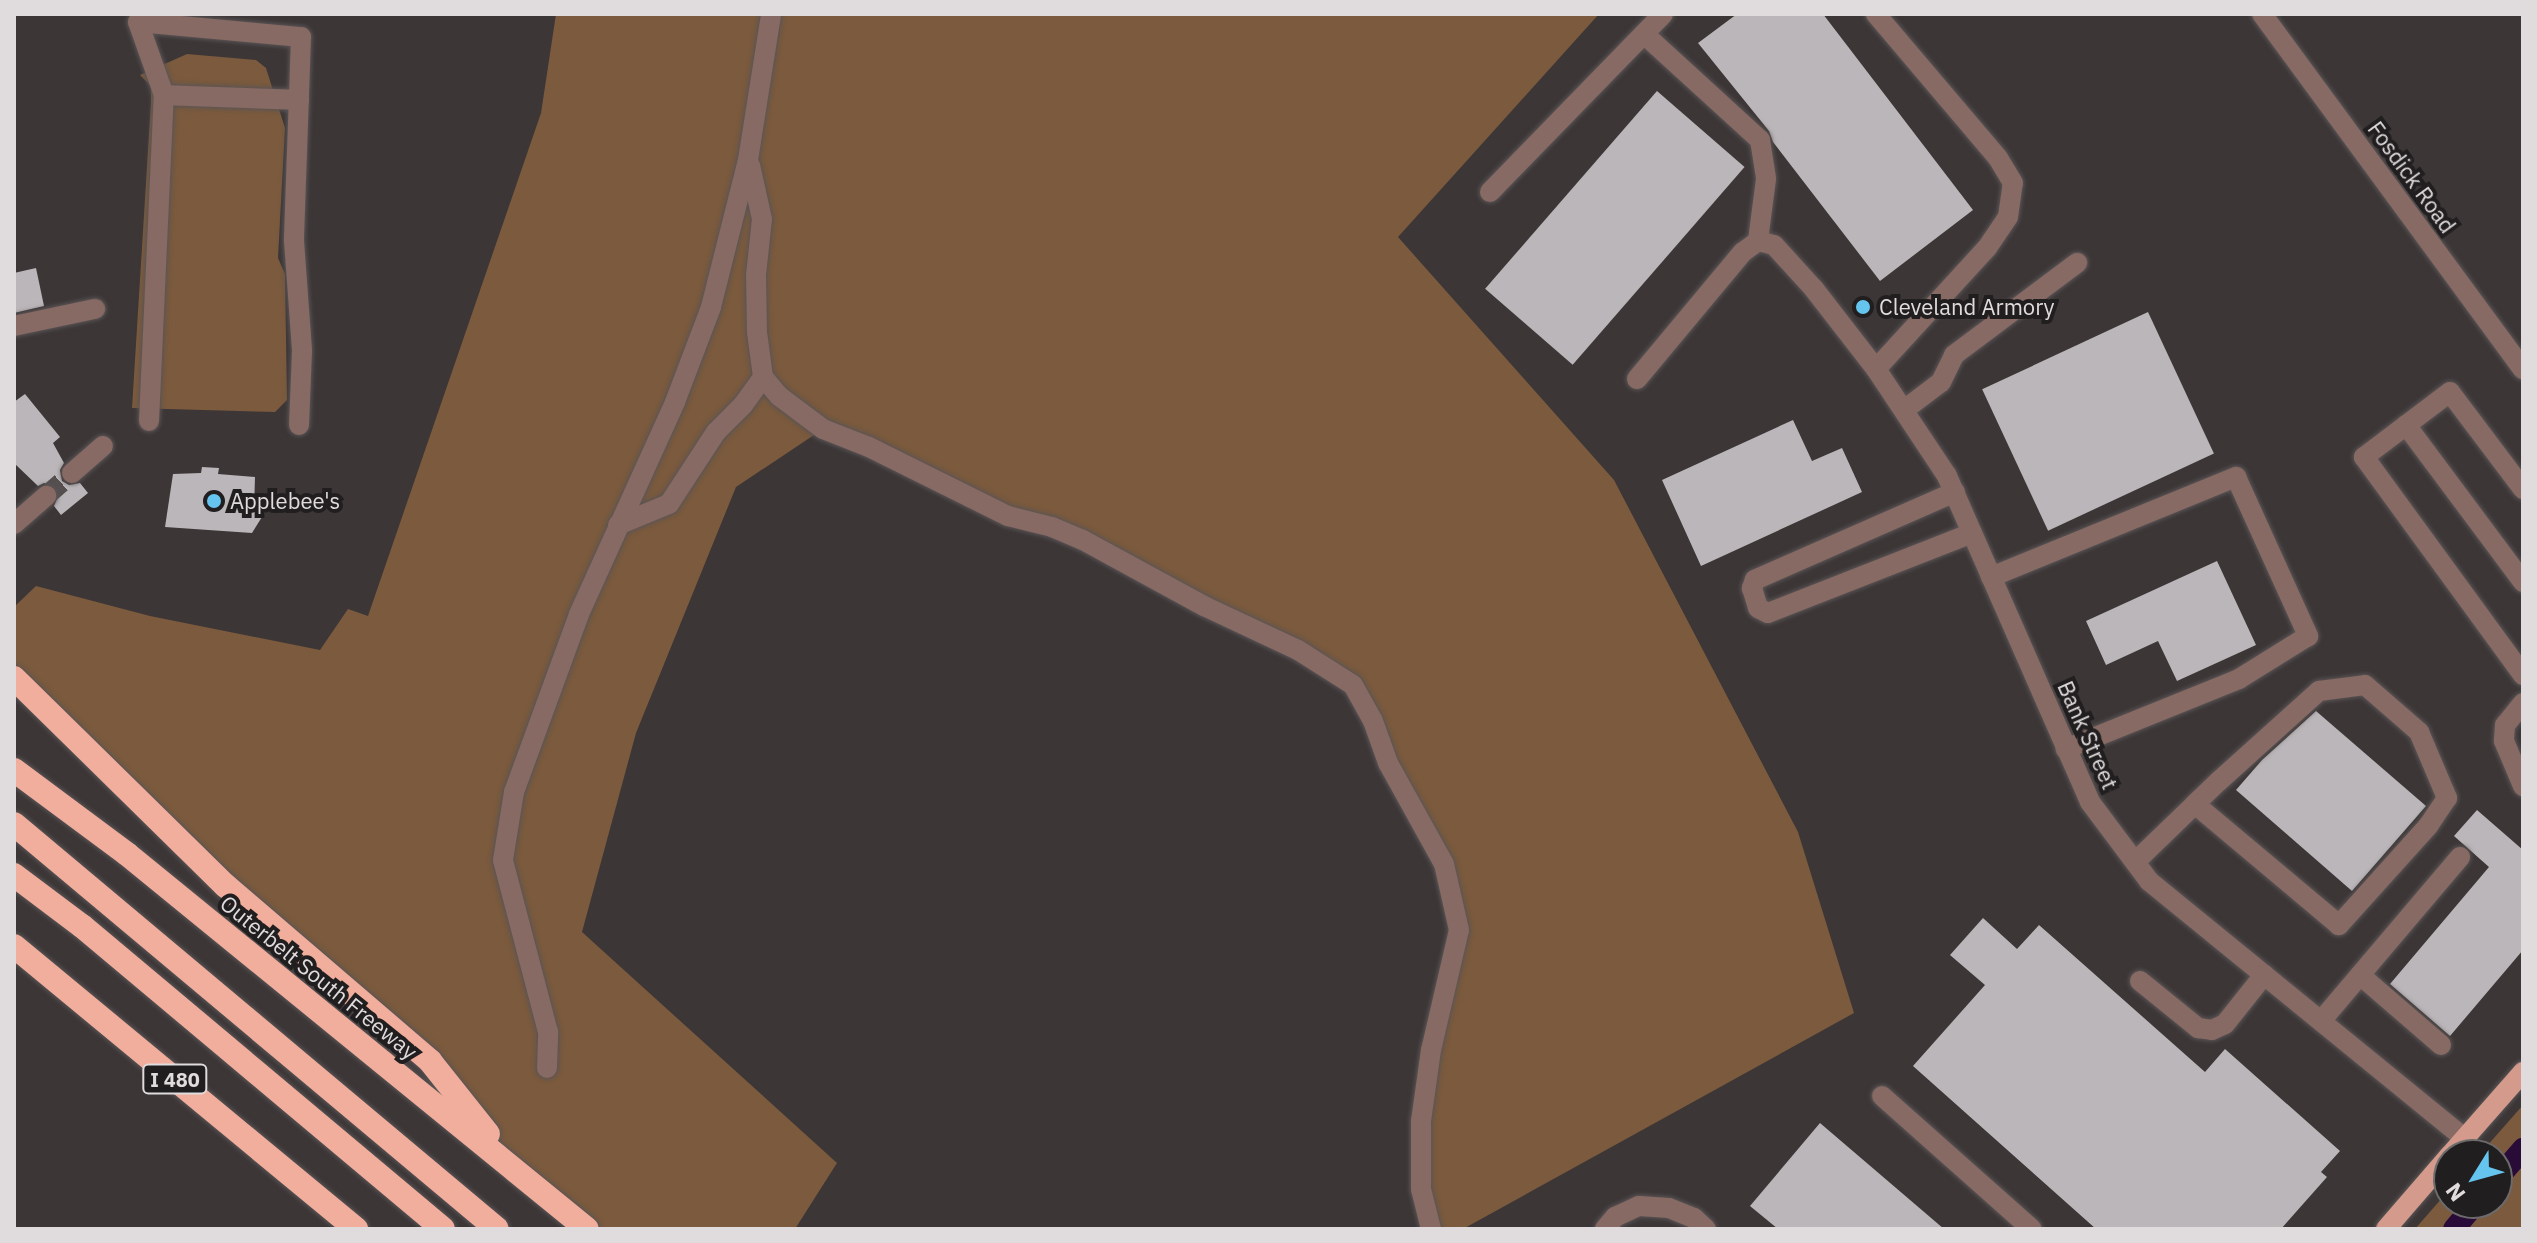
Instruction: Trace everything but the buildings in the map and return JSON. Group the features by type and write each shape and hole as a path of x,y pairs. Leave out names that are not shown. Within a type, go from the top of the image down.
{"highway":[{"path":"14,678 226,886 430,1061 517,1170"},
{"name":"Outerbelt South Freeway","path":"14,770 127,854 587,1229"},
{"path":"14,824 497,1229"},
{"path":"14,875 82,926 443,1229"},
{"name":"I 480","path":"14,946 356,1229"}],"main road":[{"path":"2464,1138 2523,1072"},
{"path":"2386,1229 2433,1174"}],"street":[{"path":"547,1068 548,1032 528,943 506,880 503,860 514,792 530,744 618,525 675,402 711,307 748,160 771,14"},
{"path":"1490,192 1663,14"},
{"path":"1876,14 1998,158 2013,183 2008,217 1987,248 1876,369"},
{"name":"Fosdick Road","path":"2262,14 2523,369"},
{"path":"149,421 164,95 134,18 301,37 294,241 302,351 299,425"},
{"path":"1637,379 1743,252 1758,241 1766,179 1760,140 1644,34"},
{"path":"164,95 299,100"},
{"path":"748,160 762,219 756,275 757,332 763,377 779,396 823,429 869,447 1008,516 1052,527 1083,540 1204,606 1298,650 1353,685 1373,721 1388,763 1444,864 1459,930 1431,1050 1421,1121 1421,1189 1431,1229"},
{"name":"Bank Street","path":"1758,241 1774,245 1791,262 1876,369 1955,492 2090,802 2149,881 2464,1138"},
{"path":"1904,410 1941,382 1954,355 2077,263"},
{"path":"14,326 95,309"},
{"path":"618,525 669,504 716,432 763,377"},
{"path":"2523,489 2450,392 2364,457 2523,675"},
{"path":"2406,425 2523,582"},
{"path":"72,473 103,446"},
{"path":"1991,577 2236,477 2308,636 2239,679 2066,749"},
{"path":"1955,492 1755,580 1752,588 1758,608 1768,613 1972,533"},
{"path":"14,524 46,496"},
{"path":"2135,862 2195,804 2319,691 2365,685 2419,732 2447,798 2429,825 2339,925 2195,804"},
{"path":"2523,703 2505,725 2504,741 2523,786"},
{"path":"2321,1021 2460,857"},
{"path":"2140,981 2198,1028 2212,1030 2225,1024 2264,975"},
{"path":"2360,975 2441,1045"},
{"path":"1882,1096 2032,1229"},
{"path":"1605,1229 1615,1217 1639,1206 1669,1208 1694,1218 1706,1229"}],"shaded area":[{"path":"556,14 1599,14 1398,237 1614,480 1798,832 1854,1013 1463,1229 1431,1229 1421,1120 1459,930 1444,864 1353,686 1298,650 823,429 736,487 636,733 582,932 837,1163 795,1229 587,1229 517,1170 430,1061 14,678 14,607 36,586 150,616 320,650 348,609 368,616 541,113"},
{"path":"187,54 256,60 266,68 285,128 278,258 285,274 287,400 275,412 132,408 151,103 151,86 140,75"},
{"path":"2523,1105 2523,1229 2415,1229 2433,1208 2433,1219 2513,1219 2513,1139 2493,1139"}],"waterway":[{"path":"2513,1161 2523,1149"},
{"path":"2454,1229 2462,1219"}],"tunnel":[{"path":"46,496 72,473"}],"place":[{"name":"Cleveland Armory","path":"1863,307"},
{"name":"Applebee's","path":"214,501"}]}
